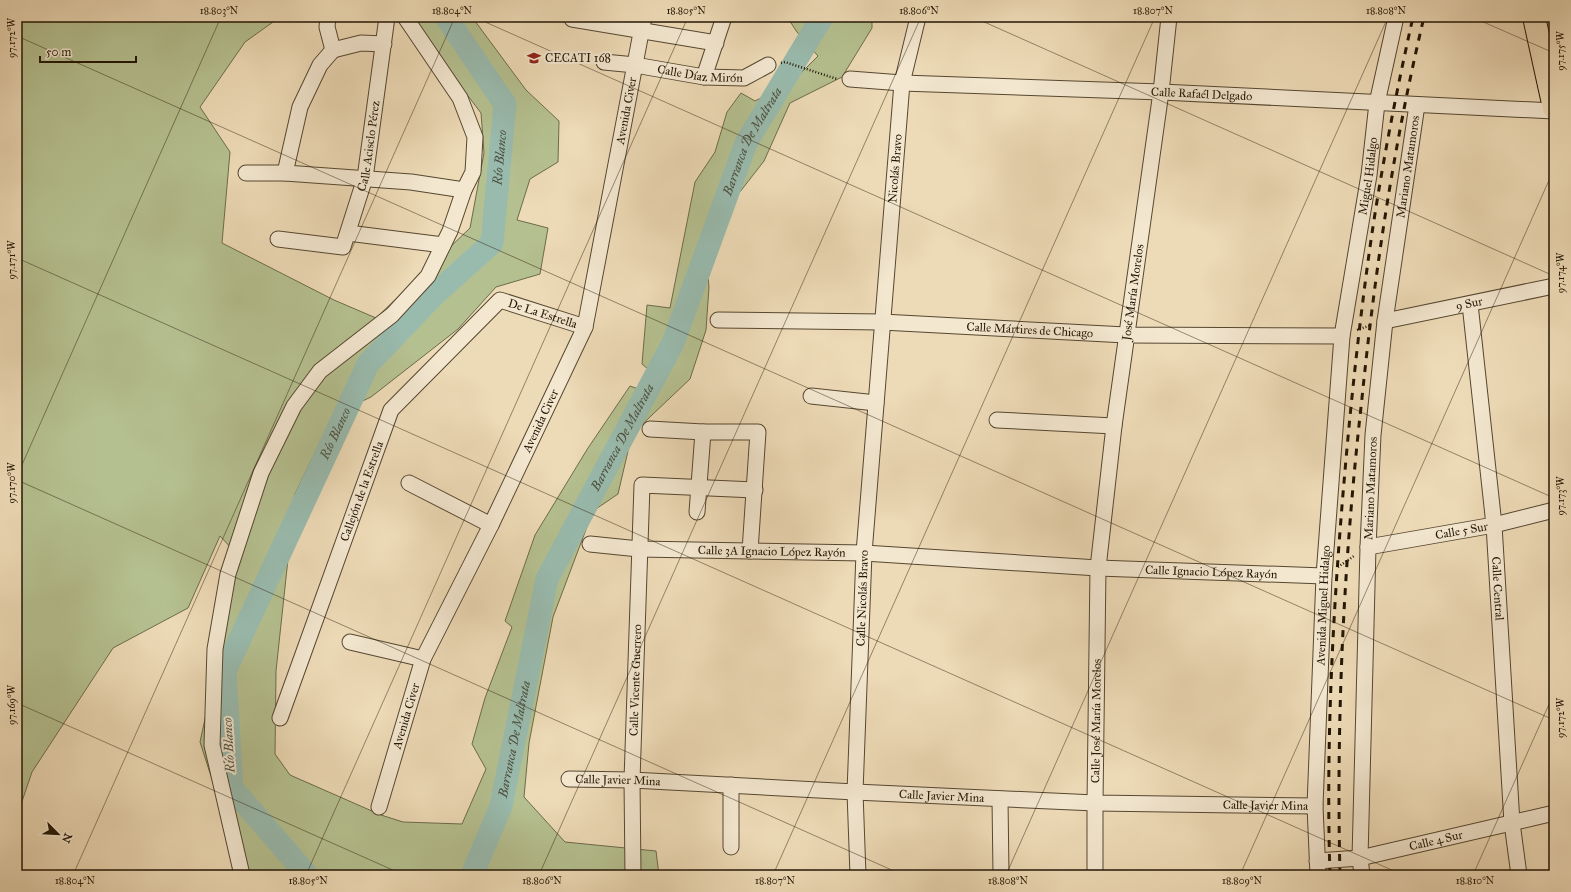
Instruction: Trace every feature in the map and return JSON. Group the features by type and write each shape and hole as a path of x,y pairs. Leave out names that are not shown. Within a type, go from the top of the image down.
{"main road":[{"path":"1534,17 1554,108"}],"street":[{"path":"328,17 327,27 334,50"},
{"name":"Calle Acisclo Pérez","path":"345,240 365,178 387,17"},
{"path":"242,875 212,745 215,649 228,574 261,473 294,406 320,371 392,315 428,276 450,231 464,190 473,172 475,137 460,98 405,17"},
{"path":"704,77 724,17"},
{"name":"Nicolás Bravo","path":"882,322 902,83 918,17"},
{"name":"José María Morelos","path":"1098,568 1114,426 1161,92 1169,17"},
{"name":"Miguel Hidalgo","path":"1342,336 1369,175 1377,103 1396,17"},
{"path":"572,18 643,24 716,43"},
{"name":"Avenida Civer","path":"379,807 423,660 491,525 585,326 643,24"},
{"path":"285,174 300,108 320,65 334,50 361,43 384,44"},
{"name":"Calle Díaz Mirón","path":"604,62 635,65 704,77 744,78 768,64"},
{"name":"Calle Rafaél Delgado","path":"850,79 902,83 1161,92 1554,111"},
{"name":"Mariano Matamoros","path":"1362,875 1360,858 1368,547 1373,435 1385,321 1417,104"},
{"path":"246,173 365,178 411,182 464,190"},
{"path":"278,239 345,240 443,245"},
{"name":"9 Sur","path":"1385,321 1554,286"},
{"name":"De La Estrella","path":"500,300 585,326"},
{"name":"Callejón de la Estrella","path":"280,718 391,410 500,300"},
{"name":"Calle Central","path":"1470,304 1494,525 1512,823 1519,875"},
{"name":"Calle Mártires de Chicago","path":"718,320 882,322 1126,335 1342,336"},
{"name":"Calle Nicolás Bravo","path":"858,875 855,792 864,553 882,322"},
{"name":"Avenida Miguel Hidalgo","path":"1317,868 1315,806 1324,576 1342,336"},
{"path":"811,396 876,403"},
{"path":"997,420 1114,426"},
{"path":"650,429 702,432 758,432 750,551"},
{"path":"697,512 702,432"},
{"path":"409,483 491,525"},
{"name":"Calle Vicente Guerrero","path":"632,875 632,780 642,485 698,488"},
{"path":"698,488 755,490"},
{"name":"Calle 5 Sur","path":"1368,547 1494,525 1554,510"},
{"name":"Calle 3A Ignacio López Rayón","path":"590,544 639,549 864,553 1098,568"},
{"name":"Calle Ignacio López Rayón","path":"1098,568 1324,576"},
{"name":"Calle José María Morelos","path":"1095,875 1098,568"},
{"path":"350,642 423,660"},
{"name":"Calle Javier Mina","path":"569,779 632,780 1095,803 1315,806"},
{"path":"731,785 731,847"},
{"path":"1000,799 1001,875"},
{"name":"Calle 4 Sur","path":"1317,868 1554,813"}],"path":[{"path":"785,62 833,79"},
{"path":"1342,336 1359,328 1385,321"},
{"path":"1324,576 1368,547"}],"green space":[{"path":"17,17 280,17 245,42 200,107 230,152 222,243 334,300 376,318 470,228 484,153 481,113 408,17 472,17 526,90 559,121 558,162 530,179 517,220 548,228 540,274 496,287 458,329 371,397 333,415 295,494 276,671 275,754 290,775 381,815 403,822 462,824 486,769 472,744 485,698 512,627 505,621 535,535 588,448 630,386 641,390 655,375 642,364 647,305 670,308 695,182 715,152 727,112 741,93 755,101 793,81 818,56 797,32 787,17 872,17 872,28 842,77 790,103 764,161 704,238 709,287 706,330 690,379 632,434 618,494 593,511 553,617 529,743 524,797 565,842 656,851 659,875 252,875 236,854 200,742 224,630 233,550 220,536 188,608 113,648 32,772 17,816"}],"waterway":[{"name":"Río Blanco","path":"307,875 232,788 225,671 368,364 434,295 492,243 505,104 446,17"},
{"name":"Barranca De Maltrata","path":"472,875 501,806 547,579 673,343 746,143 822,17"}],"railway":[{"path":"1330,875 1329,737 1333,644 1338,552 1351,409 1374,218 1389,132 1413,17"},
{"path":"1340,875 1340,696 1350,517 1367,350 1379,254 1403,112 1424,17"}],"place":[{"name":"CECATI 168","path":"534,58"}]}
